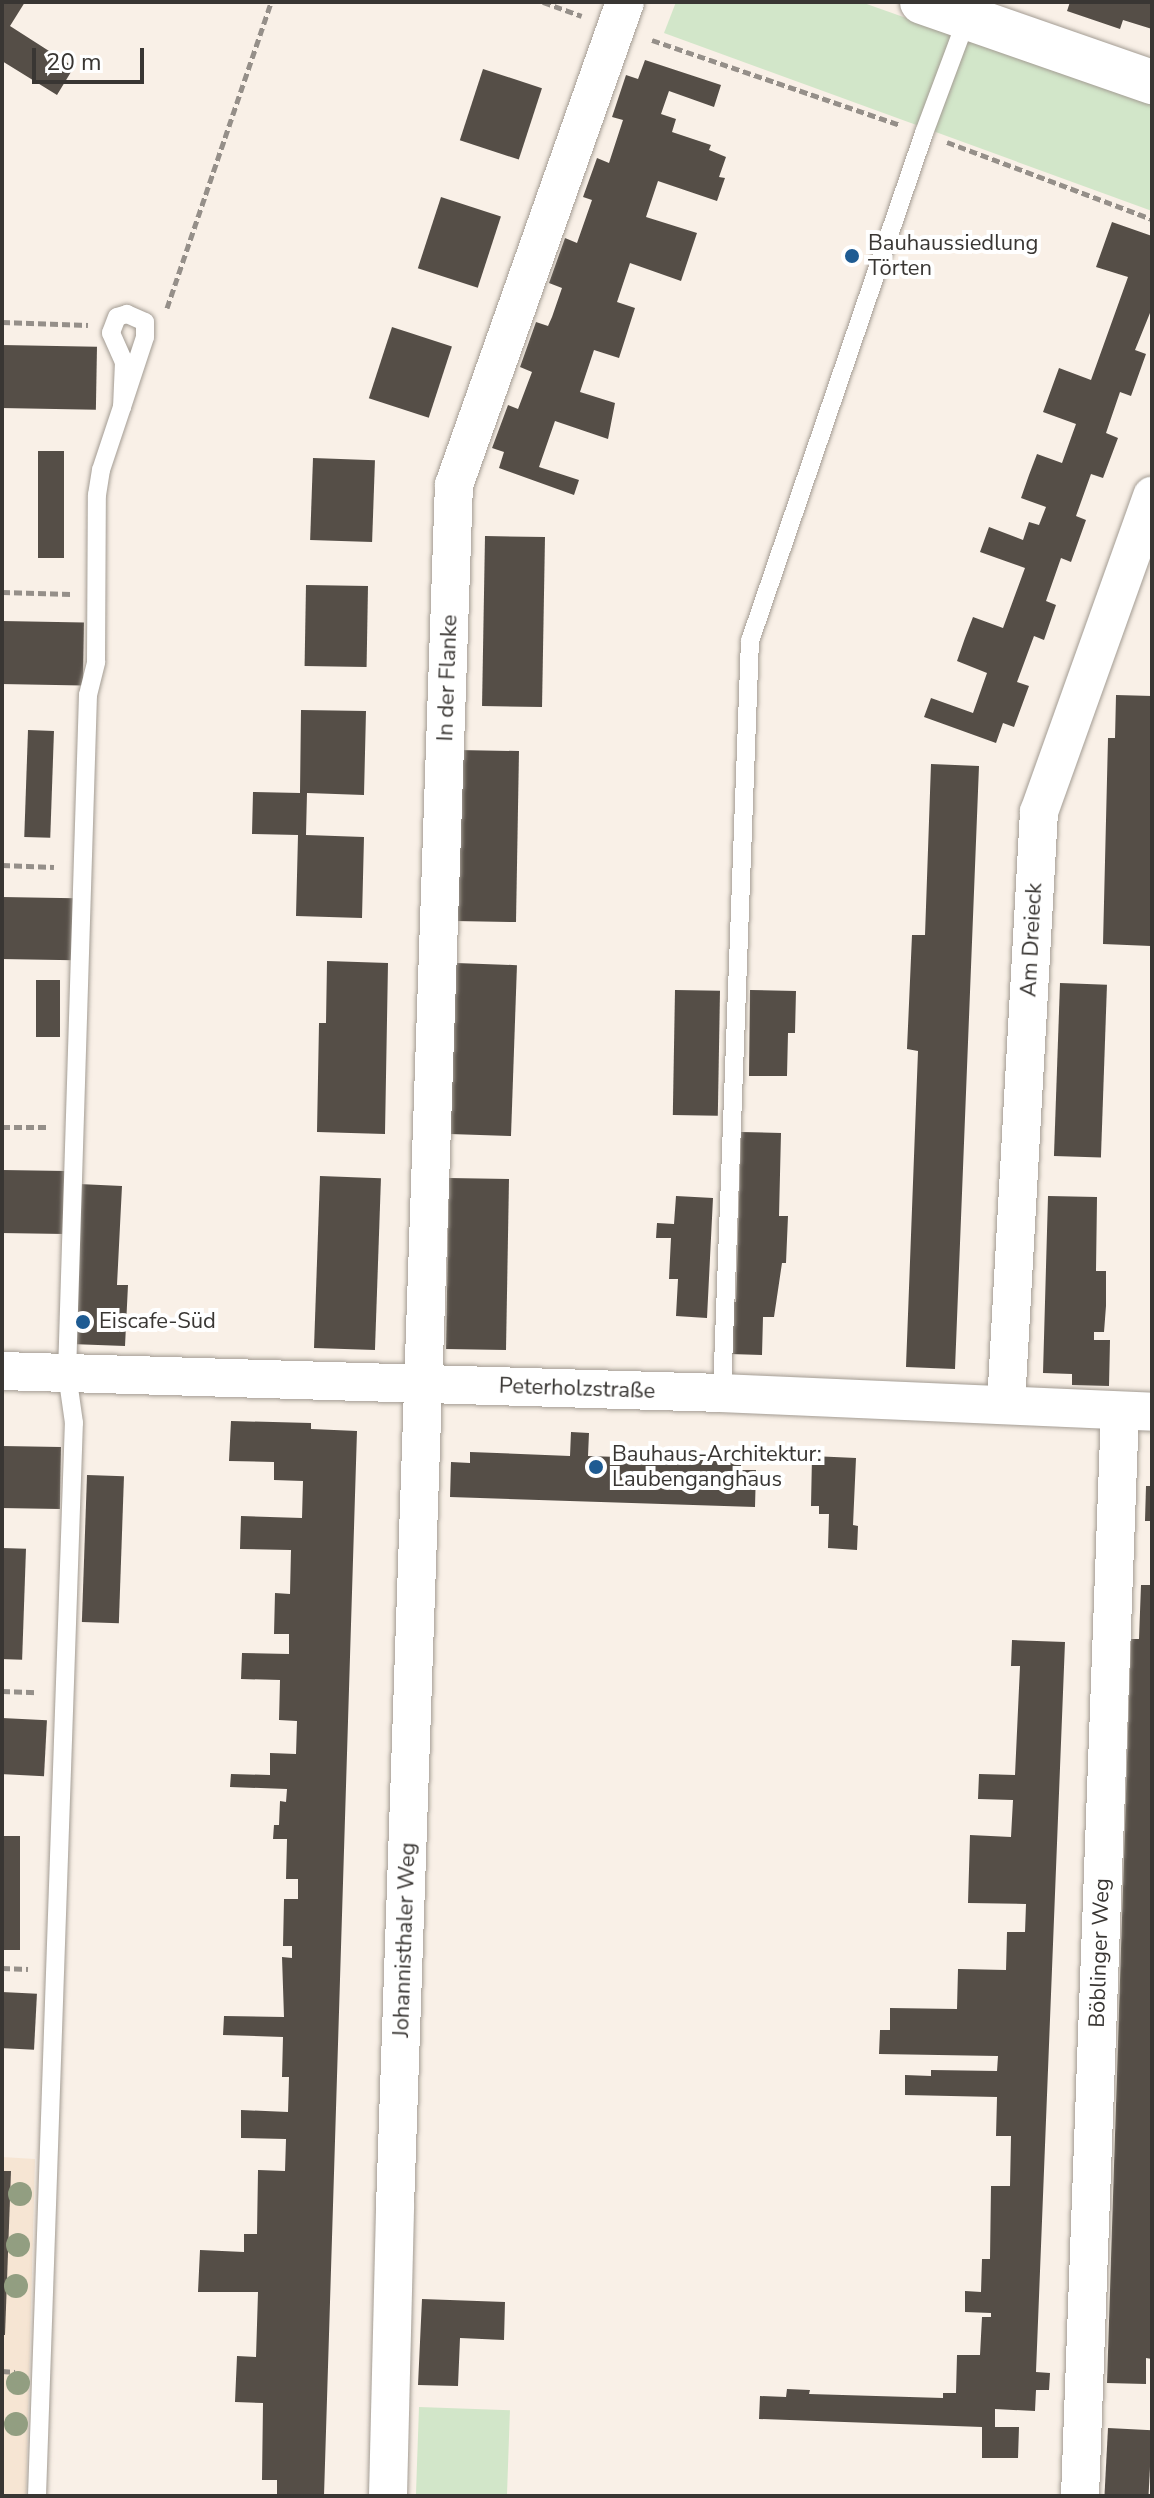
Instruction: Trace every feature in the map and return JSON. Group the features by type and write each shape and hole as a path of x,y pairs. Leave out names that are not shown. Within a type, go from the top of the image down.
{"street":[{"path":"922,2 1152,82"},
{"name":"In der Flanke","path":"425,1384 454,485 620,15"},
{"name":"Am Dreieck","path":"1006,1404 1039,812 1152,496"},
{"name":"Peterholzstraße","path":"2,1371 722,1393 1136,1411"},
{"name":"Johannisthaler Weg","path":"388,2496 395,2207 425,1384"},
{"name":"Böblinger Weg","path":"1080,2496 1136,1411"}],"lane":[{"path":"722,1393 750,641 924,133 967,18"},
{"path":"37,2496 74,1439 67,1374 88,695 96,662 99,482 145,337 145,322 127,314 117,317 111,333 124,362 122,407"}],"path":[{"path":"145,337 160,328 271,2"},
{"path":"620,15 1152,219"},
{"path":"2,322 95,325 111,333"},
{"path":"2,592 96,594"},
{"path":"2,865 83,868"},
{"path":"2,1127 76,1126"}],"shaded area":[{"path":"2,2157 35,2159 26,2496 2,2496"}],"green space":[{"path":"676,2 861,2 1150,104 1152,211 664,33"},
{"path":"419,2407 510,2410 507,2496 416,2496"}],"building":[{"path":"2,2 25,2 10,26 74,67 57,95 2,61"},
{"path":"1070,2 1152,2 1152,29 1123,20 1120,29 1067,11"},
{"path":"645,60 721,85 714,107 669,91 661,114 676,119 672,132 711,145 709,150 726,157 719,177 725,178 717,201 658,181 646,217 697,233 681,281 630,263 617,302 635,308 619,358 594,350 580,392 615,403 608,439 555,421 539,467 579,480 574,495 499,468 504,452 492,448 508,405 518,409 532,372 520,367 536,322 548,326 552,317 562,288 549,283 565,238 577,243 592,200 583,197 597,158 609,163 623,120 612,117 626,75 638,79"},
{"path":"483,69 542,88 519,159 460,140"},
{"path":"441,197 501,216 478,288 418,268"},
{"path":"1112,222 1152,236 1152,308 1135,350 1146,354 1131,396 1120,392 1106,433 1118,438 1103,478 1091,474 1076,516 1086,520 1071,562 1061,558 1046,601 1056,605 1044,640 1034,636 1017,682 1029,686 1014,727 1003,723 996,743 924,717 931,698 973,713 987,673 957,661 965,638 973,617 1003,628 1025,568 980,552 989,527 1023,540 1029,522 1039,525 1046,507 1021,498 1029,475 1037,454 1062,463 1076,424 1043,412 1059,368 1091,380 1128,277 1096,267"},
{"path":"392,327 452,346 429,418 369,398"},
{"path":"2,345 97,347 96,410 2,408"},
{"path":"38,451 64,451 64,558 38,558"},
{"path":"313,458 375,460 372,542 310,540"},
{"path":"485,536 545,537 542,707 482,706"},
{"path":"306,585 368,586 367,667 305,666"},
{"path":"2,621 84,622 83,685 2,684"},
{"path":"1116,695 1152,696 1151,946 1103,944 1108,738 1115,738"},
{"path":"301,710 366,711 364,795 307,793 306,835 364,837 362,918 296,916 298,835 252,834 253,792 300,793"},
{"path":"28,730 54,731 50,838 24,837"},
{"path":"458,750 519,751 516,922 455,921"},
{"path":"931,764 979,766 955,1369 906,1367 918,1051 907,1049 912,935 925,935"},
{"path":"2,897 75,898 74,960 2,959"},
{"path":"327,961 388,963 385,1134 317,1132 319,1023 326,1023"},
{"path":"456,963 517,965 511,1136 450,1134"},
{"path":"36,980 60,980 60,1037 36,1037"},
{"path":"1060,983 1107,985 1101,1158 1054,1156"},
{"path":"675,990 720,991 718,1116 673,1115"},
{"path":"750,990 796,991 795,1033 788,1033 787,1076 749,1076"},
{"path":"741,1132 781,1133 779,1216 788,1216 786,1263 782,1263 774,1317 763,1317 762,1355 730,1354 731,1302 736,1302"},
{"path":"2,1170 66,1171 65,1234 2,1233"},
{"path":"320,1176 381,1178 375,1350 314,1348"},
{"path":"449,1178 509,1179 506,1350 446,1349"},
{"path":"79,1184 122,1186 117,1285 128,1285 125,1346 71,1344"},
{"path":"676,1196 713,1198 707,1318 676,1316 678,1279 669,1279 671,1238 656,1238 657,1223 674,1224"},
{"path":"1048,1196 1097,1197 1096,1271 1106,1271 1106,1306 1104,1332 1094,1332 1094,1340 1110,1340 1109,1386 1072,1385 1072,1374 1043,1373"},
{"path":"231,1421 311,1423 311,1429 357,1431 324,2496 277,2496 277,2480 262,2480 263,2403 235,2402 237,2356 256,2357 258,2292 198,2292 200,2250 244,2252 244,2234 257,2234 258,2170 285,2171 286,2139 241,2138 241,2110 288,2112 289,2077 282,2077 283,2037 223,2035 224,2016 284,2017 282,1957 292,1958 292,1946 283,1946 284,1899 298,1899 298,1879 286,1879 287,1839 273,1839 274,1825 279,1825 280,1801 286,1802 287,1789 230,1787 231,1774 270,1775 270,1753 296,1754 297,1721 279,1720 280,1680 241,1679 242,1653 289,1654 289,1634 274,1634 275,1593 290,1594 291,1550 240,1549 241,1516 302,1518 303,1481 274,1480 274,1462 229,1461"},
{"name":"Bauhaus-Architektur: Laubenganghaus","path":"571,1432 589,1433 588,1456 741,1461 741,1470 756,1470 755,1507 450,1497 451,1462 470,1463 470,1452 570,1456"},
{"path":"2,1446 61,1447 60,1509 2,1508"},
{"path":"812,1456 856,1458 853,1525 858,1526 857,1550 828,1548 829,1514 819,1514 819,1506 811,1506"},
{"path":"87,1475 124,1476 119,1623 82,1622"},
{"path":"1146,1486 1152,1486 1152,1521 1145,1521"},
{"path":"2,1548 26,1549 22,1660 2,1659"},
{"path":"1141,1585 1152,1585 1152,2359 1146,2358 1146,2384 1107,2383 1131,1639 1139,1639"},
{"path":"1012,1640 1065,1642 1036,2372 1050,2373 1049,2390 1036,2390 1035,2411 995,2409 995,2427 1019,2427 1018,2458 982,2458 982,2427 759,2419 760,2396 786,2397 787,2389 810,2390 809,2394 943,2398 943,2393 956,2393 957,2355 980,2355 982,2317 991,2317 991,2313 965,2312 965,2291 981,2292 982,2259 990,2259 991,2186 1010,2186 1011,2136 996,2136 997,2097 905,2095 905,2075 931,2076 931,2070 997,2071 998,2056 879,2054 880,2030 890,2030 890,2008 957,2009 958,1969 1006,1970 1007,1932 1025,1932 1026,1904 968,1903 970,1835 1011,1837 1013,1800 978,1799 979,1774 1015,1775 1020,1666 1011,1666"},
{"path":"2,1718 47,1720 44,1776 2,1774"},
{"path":"2,1836 20,1836 20,1950 2,1950"},
{"path":"2,1992 37,1994 34,2050 2,2048"},
{"path":"2,2171 11,2171 5,2335 2,2335"},
{"path":"422,2299 505,2302 504,2340 460,2338 458,2386 418,2385"},
{"path":"1108,2428 1152,2430 1148,2496 1104,2496"}],"place":[{"name":"Bauhaussiedlung Törten","path":"852,256"},
{"name":"Eiscafe-Süd","path":"83,1322"},
{"name":"Bauhaus-Architektur: Laubenganghaus","path":"596,1467"}]}
